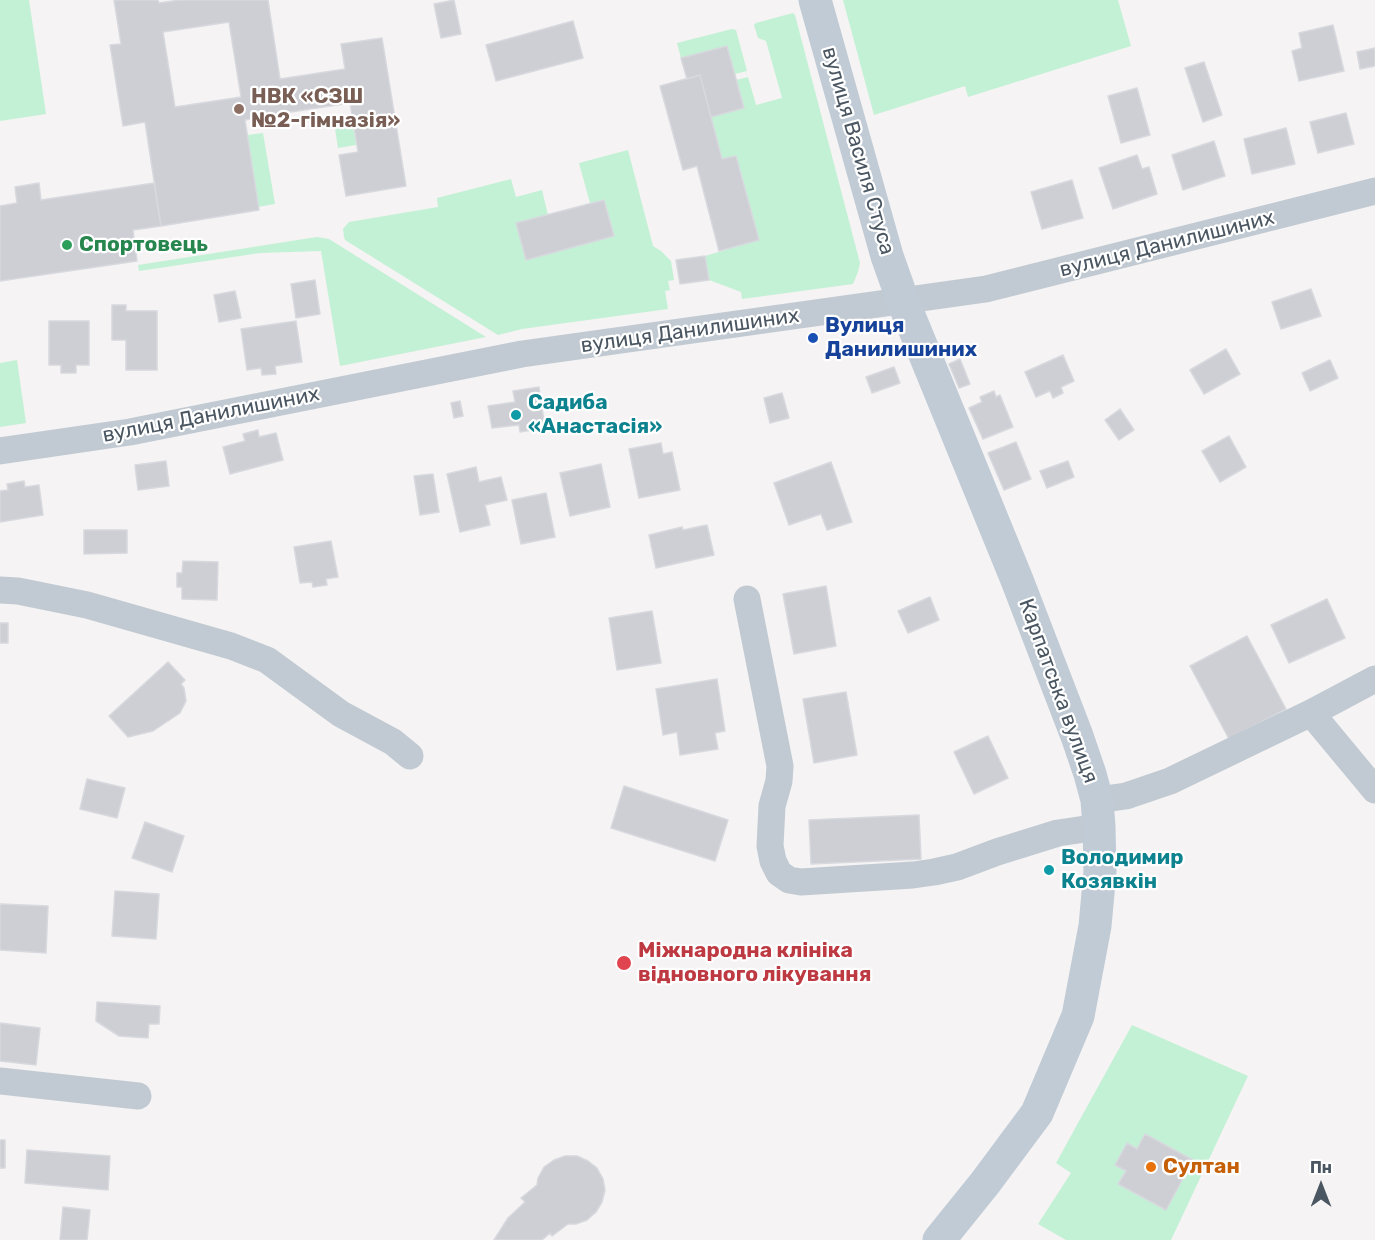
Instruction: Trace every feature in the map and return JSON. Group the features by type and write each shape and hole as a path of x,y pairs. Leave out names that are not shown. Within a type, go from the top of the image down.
{"street":[{"name":"вулиця Василя Стуса","path":"815,0 887,256 903,301"},
{"name":"вулиця Данилишиних","path":"0,451 130,432 522,354 986,289 1375,191"},
{"name":"Карпатська вулиця","path":"903,301 1017,580 1077,736 1090,774 1098,814 1100,871 1095,926 1078,1016 1036,1113 985,1183 939,1240"},
{"path":"0,590 18,591 87,605 231,646 267,660 341,714 393,742 410,756"},
{"path":"747,598 780,765 779,781 772,806 770,846 779,873 789,880 801,882 934,872 957,867 1058,833 1098,814 1126,796 1170,781 1311,713 1375,679"},
{"path":"1311,713 1375,789"},
{"path":"0,1080 138,1096"}],"green space":[{"path":"0,0 29,0 46,114 0,121"},
{"path":"843,0 1118,0 1131,46 968,97 965,86 874,115"},
{"path":"793,13 860,263 853,284 742,299 741,292 709,280 705,256 759,240 736,156 722,159 711,117 743,108 736,80 748,77 756,105 782,98 766,41 758,38 754,25"},
{"path":"732,29 736,30 747,71 735,74 681,58 677,43"},
{"path":"352,119 356,145 338,148 334,122"},
{"path":"263,133 275,204 258,207 247,135"},
{"path":"628,150 653,246 671,261 674,280 668,281 670,290 665,291 668,309 522,329 498,335 345,240 344,237 343,229 349,222 438,207 437,198 511,179 516,197 542,190 548,215 526,260 613,236 604,200 590,203 579,163"},
{"path":"317,237 329,239 486,337 340,366 321,251 260,253 139,271 138,265"},
{"path":"17,360 26,423 0,427 0,363"},
{"path":"1132,1025 1248,1076 1171,1240 1066,1240 1038,1224 1071,1173 1056,1163"}],"building":[{"path":"114,0 158,0 159,3 179,0 268,0 280,79 345,69 341,44 382,38 406,186 346,196 339,155 358,152 350,103 271,115 245,120 259,210 161,226 145,122 123,126 110,45 121,44","holes":["229,22 241,97 175,107 163,32"]},
{"path":"454,0 461,34 441,38 434,4"},
{"path":"573,21 583,58 496,81 486,45"},
{"path":"1333,25 1344,71 1299,81 1292,51 1302,48 1299,33"},
{"path":"727,46 744,108 711,117 700,75 687,79 681,58"},
{"path":"1375,48 1375,66 1360,69 1357,52"},
{"path":"1204,62 1222,115 1203,122 1185,68"},
{"path":"700,75 722,159 736,156 759,240 719,251 697,166 683,170 660,86"},
{"path":"1137,88 1150,135 1121,143 1108,96"},
{"path":"1346,113 1354,144 1318,153 1310,122"},
{"path":"1286,128 1295,164 1252,174 1244,139"},
{"path":"1214,141 1225,176 1183,190 1172,155"},
{"path":"1137,155 1142,169 1149,167 1157,194 1113,209 1099,168"},
{"path":"1072,180 1083,218 1042,229 1031,192"},
{"name":"Спортовець","path":"39,183 41,200 154,183 161,226 133,230 137,261 0,281 0,206 17,203 15,187"},
{"path":"604,200 614,236 526,260 516,223"},
{"path":"705,256 709,280 680,284 676,260"},
{"path":"315,280 320,314 296,318 291,284"},
{"path":"1311,289 1321,316 1281,329 1272,302"},
{"path":"235,291 241,318 219,322 214,295"},
{"path":"112,305 126,305 126,311 157,311 157,370 126,370 126,340 112,340"},
{"path":"49,321 89,321 89,365 76,365 76,373 61,373 61,365 49,365"},
{"path":"296,321 302,362 275,366 276,374 262,375 261,368 247,370 241,329"},
{"path":"1226,349 1240,374 1204,394 1190,370"},
{"path":"1063,355 1074,381 1061,387 1063,393 1053,398 1050,391 1036,397 1025,372"},
{"path":"960,359 970,384 959,388 949,364"},
{"path":"1330,360 1338,378 1310,391 1302,373"},
{"path":"894,367 900,383 872,393 866,377"},
{"name":"Садиба «Анастасія»","path":"539,387 545,428 520,432 519,425 492,428 488,406 515,402 513,391"},
{"path":"994,391 996,397 1000,395 1013,427 983,439 969,408 982,402 980,397"},
{"path":"782,393 789,418 770,423 764,398"},
{"path":"460,401 463,416 454,418 451,403"},
{"path":"1120,409 1134,430 1119,440 1105,420"},
{"path":"258,430 259,437 276,433 283,460 230,474 223,447 245,441 243,434"},
{"path":"1229,436 1246,467 1220,482 1202,451"},
{"path":"1016,442 1031,479 1004,490 988,453"},
{"path":"661,443 663,454 672,452 680,490 639,498 629,449"},
{"path":"166,461 169,486 138,490 135,465"},
{"path":"1068,461 1074,477 1047,488 1040,471"},
{"path":"831,462 852,522 827,530 821,514 789,525 774,483"},
{"path":"601,464 610,507 570,516 560,473"},
{"path":"476,467 479,482 501,477 507,500 485,505 490,525 460,532 447,474"},
{"path":"433,474 439,512 420,515 414,476"},
{"path":"24,481 25,487 39,485 43,515 0,522 0,491 8,490 7,484"},
{"path":"546,493 555,537 521,544 512,500"},
{"path":"707,525 714,555 656,568 649,535 682,527 683,530"},
{"path":"84,530 127,530 127,553 84,554"},
{"path":"331,541 338,577 326,579 327,585 313,587 312,582 300,583 294,547"},
{"path":"183,561 218,562 217,600 182,599 182,587 177,587 177,573 182,573"},
{"path":"826,586 836,646 794,654 783,594"},
{"path":"930,597 939,620 908,633 898,611"},
{"path":"1327,599 1345,638 1289,663 1271,625"},
{"path":"652,611 661,663 617,670 609,618"},
{"path":"0,623 8,623 8,643 0,643"},
{"path":"1247,636 1286,709 1229,739 1190,666"},
{"path":"168,662 185,680 181,684 186,701 180,713 153,731 128,737 109,716"},
{"path":"717,679 725,731 715,733 718,749 680,755 677,732 663,735 656,689"},
{"path":"846,692 857,755 814,763 803,699"},
{"path":"988,736 1008,778 974,794 954,752"},
{"path":"87,779 125,788 117,818 80,809"},
{"path":"624,786 728,820 715,861 611,828"},
{"path":"919,815 921,859 811,864 809,820"},
{"path":"145,822 184,836 172,872 132,858"},
{"path":"115,891 159,894 156,939 112,936"},
{"path":"0,904 48,906 46,953 0,950"},
{"path":"97,1002 160,1006 159,1024 149,1024 148,1038 119,1036 96,1021"},
{"path":"0,1023 40,1028 36,1065 0,1061"},
{"path":"1145,1134 1193,1160 1166,1210 1118,1184 1126,1171 1115,1165 1127,1143 1137,1149"},
{"path":"0,1140 5,1140 5,1168 0,1168"},
{"path":"27,1150 110,1156 108,1190 25,1183"},
{"path":"565,1156 577,1156 597,1168 603,1179 605,1190 596,1212 587,1220 568,1224 552,1236 550,1233 542,1240 494,1240 508,1218 525,1202 521,1198 537,1185 544,1167"},
{"path":"63,1207 90,1210 87,1240 60,1240"}],"place":[{"name":"НВК «СЗШ №2-гімназія»","path":"239,109"},
{"name":"Спортовець","path":"67,245"},
{"name":"Вулиця Данилишиних","path":"813,338"},
{"name":"Садиба «Анастасія»","path":"516,415"},
{"name":"Володимир Козявкін","path":"1049,870"},
{"name":"Міжнародна клініка відновного лікування","path":"624,963"},
{"name":"Султан","path":"1151,1167"}]}
